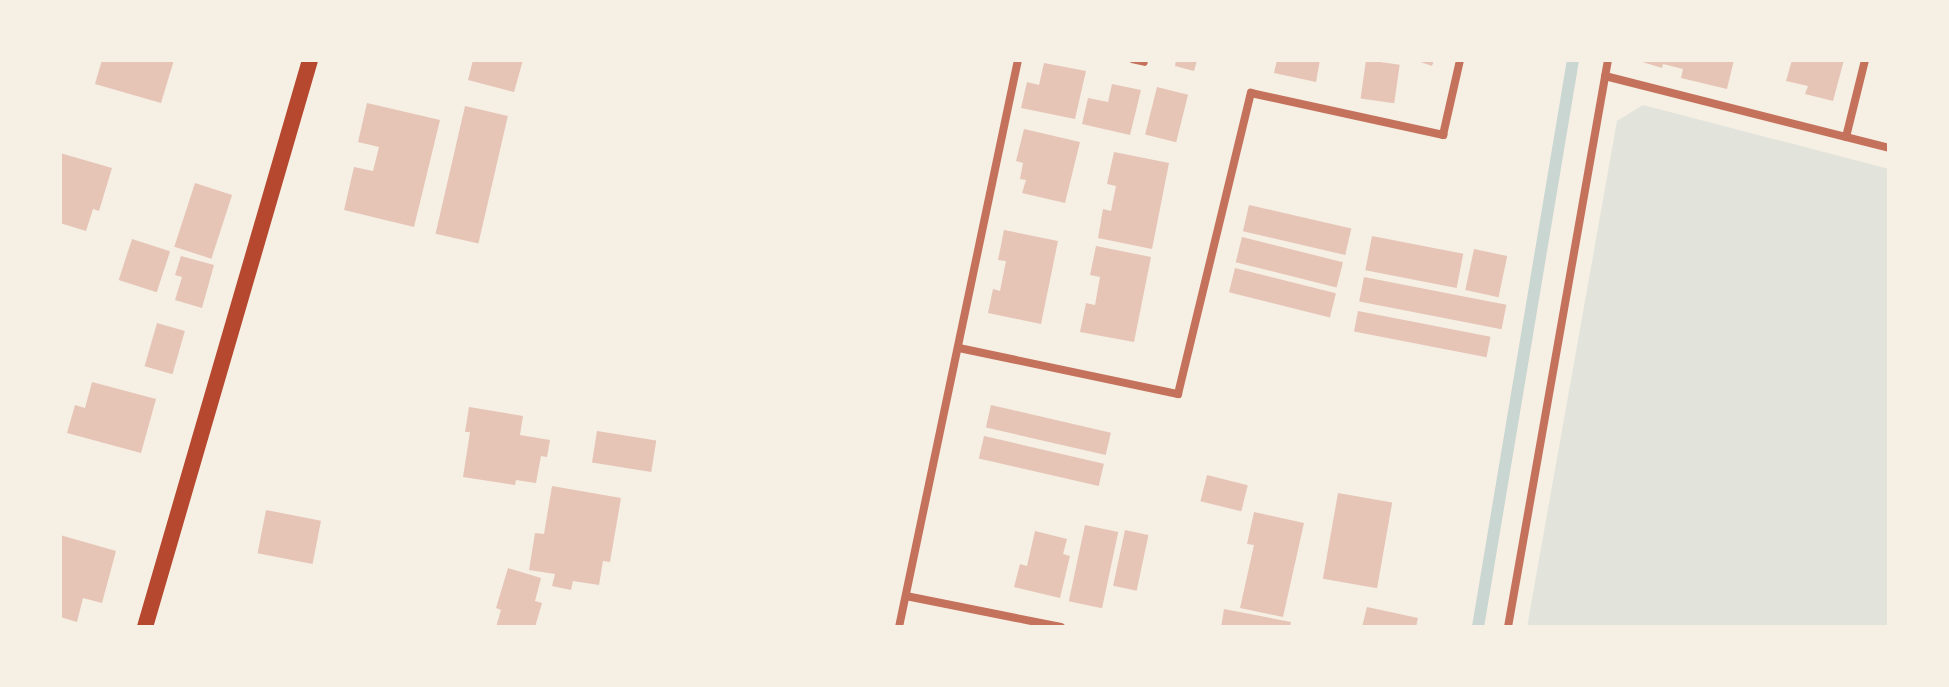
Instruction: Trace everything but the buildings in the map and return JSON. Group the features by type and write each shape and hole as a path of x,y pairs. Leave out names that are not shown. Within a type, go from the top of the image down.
{"main road":[{"path":"145,627 310,60"}],"street":[{"path":"899,627 1018,60"},
{"path":"959,348 1178,394 1251,93 1443,135 1460,60"},
{"path":"1508,627 1608,60"},
{"path":"1846,137 1865,60"},
{"path":"1605,76 1889,148"},
{"path":"906,596 1061,627"}],"lane":[{"path":"1132,60 1145,63"}],"shaded area":[{"path":"1643,105 1889,169 1889,627 1527,627 1617,121"}],"waterway":[{"path":"1478,627 1573,60"}]}
